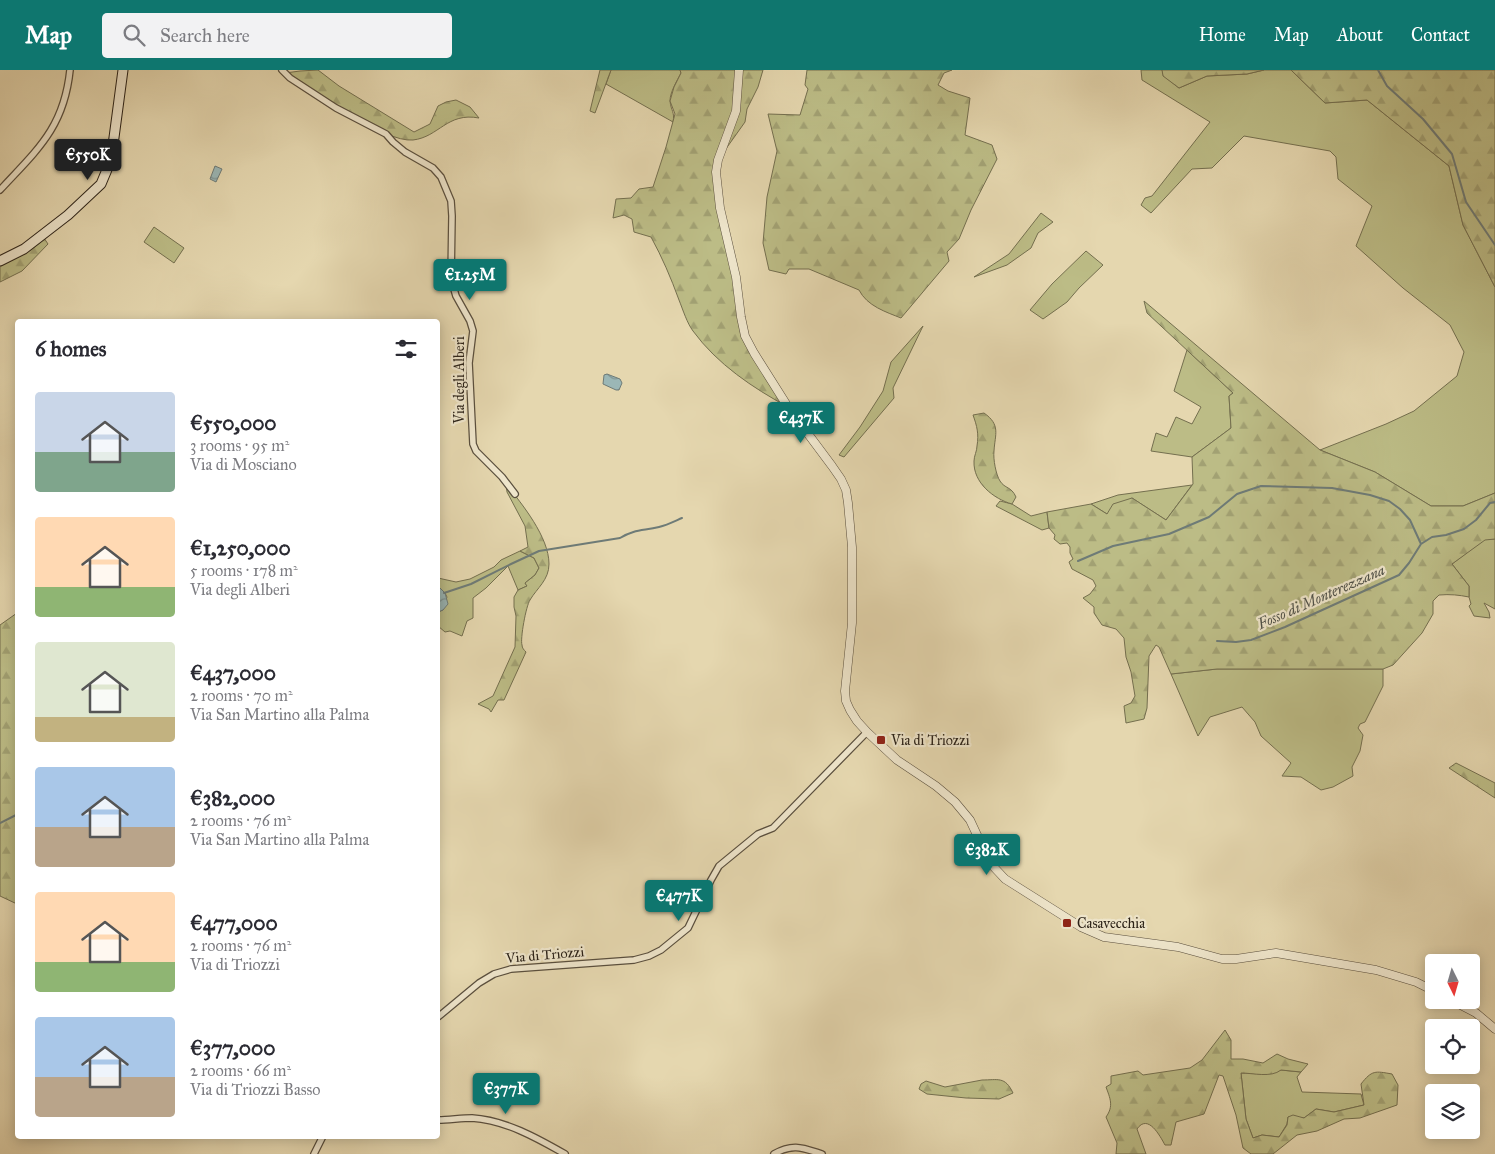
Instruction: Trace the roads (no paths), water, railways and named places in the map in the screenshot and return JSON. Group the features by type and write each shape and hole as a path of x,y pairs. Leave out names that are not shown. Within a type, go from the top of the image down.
{"main road":[{"path":"0,260 24,249 68,215 101,184 111,160 123,70"}],"street":[{"path":"0,190 46,138 56,122 66,96 70,70"},
{"name":"Via degli Alberi","path":"282,70 290,78 336,108 386,134 405,152 433,168 441,177 451,201 451,279 456,296 470,321 473,331 469,363 473,444 476,451 502,478 514,494"},
{"path":"739,70 736,111 718,160 716,172 720,208 736,277 745,336 788,408 832,466 846,490 852,547 852,623 845,680 846,701 857,721 897,760 936,786 955,802 970,820 990,863 1004,879 1081,927 1104,937 1178,947 1222,959 1236,959 1276,953 1376,970 1425,986"},
{"name":"Via di Triozzi","path":"440,1015 479,983 494,974 511,970 634,960 661,950 688,928 719,866 758,834 773,828 867,732"},
{"path":"1470,1009 1476,1012 1495,1029"},
{"path":"440,1120 472,1118 493,1121 535,1137 565,1154"},
{"path":"314,1154 322,1139"},
{"path":"774,1154 790,1147 799,1147 822,1154"}],"water":[{"path":"215,166 222,169 216,182 210,179"},
{"path":"607,374 620,379 622,383 619,390 603,384 604,375"},
{"path":"440,588 445,593 448,604 440,611"}],"waterway":[{"path":"1378,70 1387,86 1423,119 1452,154 1466,202 1495,245"},
{"path":"1078,561 1113,546 1169,534 1209,517 1237,494 1261,486 1332,488 1370,495 1389,501 1410,520 1421,544"},
{"name":"Fosso di Monterezzana","path":"1217,641 1236,642 1251,640 1285,627 1399,575 1421,544 1432,537 1464,529 1476,520 1490,503 1495,502"},
{"path":"444,593 471,584 539,551 620,538 682,518"},
{"path":"0,823 15,816"}],"place":[{"name":"Via di Triozzi","path":"881,740"},
{"name":"Casavecchia","path":"1067,923"}]}
